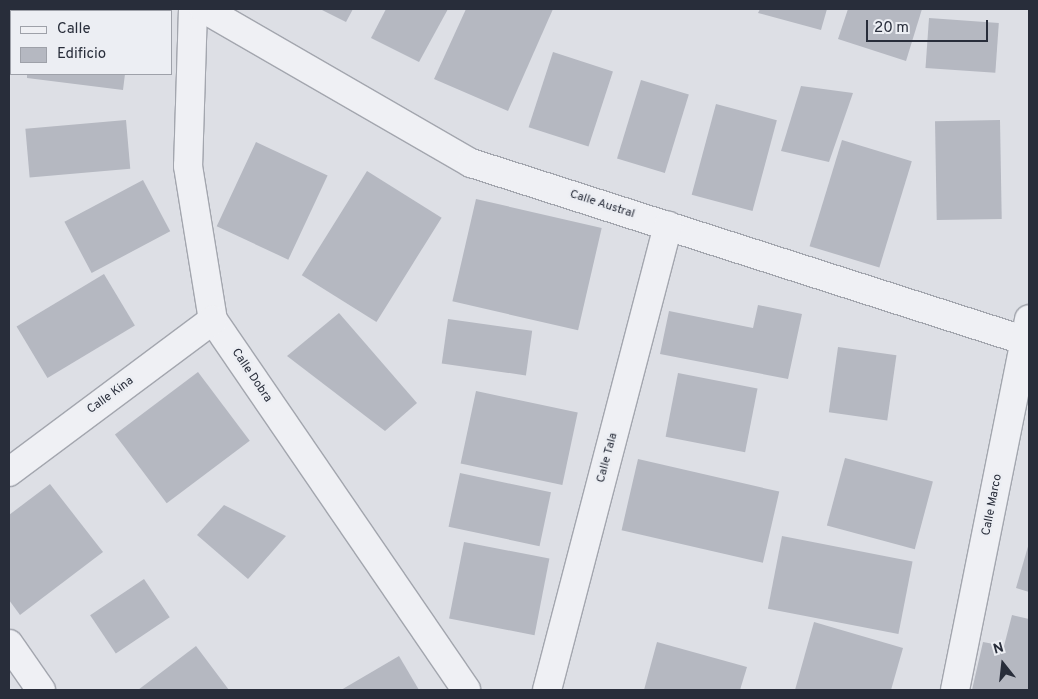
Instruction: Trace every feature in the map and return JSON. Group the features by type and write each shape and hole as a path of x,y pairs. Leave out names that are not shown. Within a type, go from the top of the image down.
{"street":[{"name":"Calle Dobra","path":"193,9 188,166 213,320 466,690"},
{"name":"Calle Austral","path":"204,9 471,163 668,226 1028,330"},
{"name":"Calle Tala","path":"547,690 668,226"},
{"name":"Calle Kina","path":"9,472 213,320"},
{"name":"Calle Marco","path":"955,690 1023,385 1028,330"},
{"path":"9,644 41,690"}],"building":[{"path":"320,9 353,9 346,22"},
{"path":"386,9 448,9 419,62 371,38"},
{"path":"466,9 553,9 508,111 434,79"},
{"path":"760,9 827,9 821,30 758,13"},
{"path":"848,9 922,9 906,61 838,39"},
{"path":"929,18 999,23 995,73 926,68"},
{"path":"553,52 613,71 589,147 529,127"},
{"path":"27,75 125,75 123,90 27,78"},
{"path":"641,80 689,95 665,173 617,158"},
{"path":"801,86 853,93 829,162 781,151"},
{"path":"716,104 777,120 753,211 692,195"},
{"path":"126,120 130,169 30,178 25,129"},
{"path":"1000,120 1002,219 937,220 935,121"},
{"path":"842,140 912,161 879,267 810,246"},
{"path":"256,142 328,175 288,260 217,226"},
{"path":"367,171 442,218 376,322 302,275"},
{"path":"143,180 170,231 92,273 64,222"},
{"path":"476,199 602,228 578,330 452,301"},
{"path":"104,274 135,325 47,378 17,327"},
{"path":"758,305 802,314 788,379 660,354 669,311 753,328"},
{"path":"339,313 417,403 385,431 287,356"},
{"path":"448,319 532,331 526,375 442,364"},
{"path":"838,347 896,355 887,421 829,412"},
{"path":"198,372 250,441 167,503 115,435"},
{"path":"678,373 758,388 745,452 666,437"},
{"path":"476,391 578,413 562,485 461,463"},
{"path":"845,458 933,482 915,549 827,526"},
{"path":"638,459 779,492 763,563 622,530"},
{"path":"460,473 551,492 540,546 449,527"},
{"path":"50,484 103,552 20,615 9,600 9,515"},
{"path":"224,505 286,536 248,579 197,535"},
{"path":"782,536 913,561 898,634 768,609"},
{"path":"464,542 549,559 535,635 449,619"},
{"path":"1029,543 1029,592 1016,588"},
{"path":"144,579 170,617 116,653 90,615"},
{"path":"1012,615 1029,619 1029,690 972,690 983,642 1004,646"},
{"path":"814,622 903,648 891,690 795,690"},
{"path":"657,642 747,667 740,690 644,690"},
{"path":"196,646 229,690 138,690"},
{"path":"399,656 419,690 341,690"}]}
